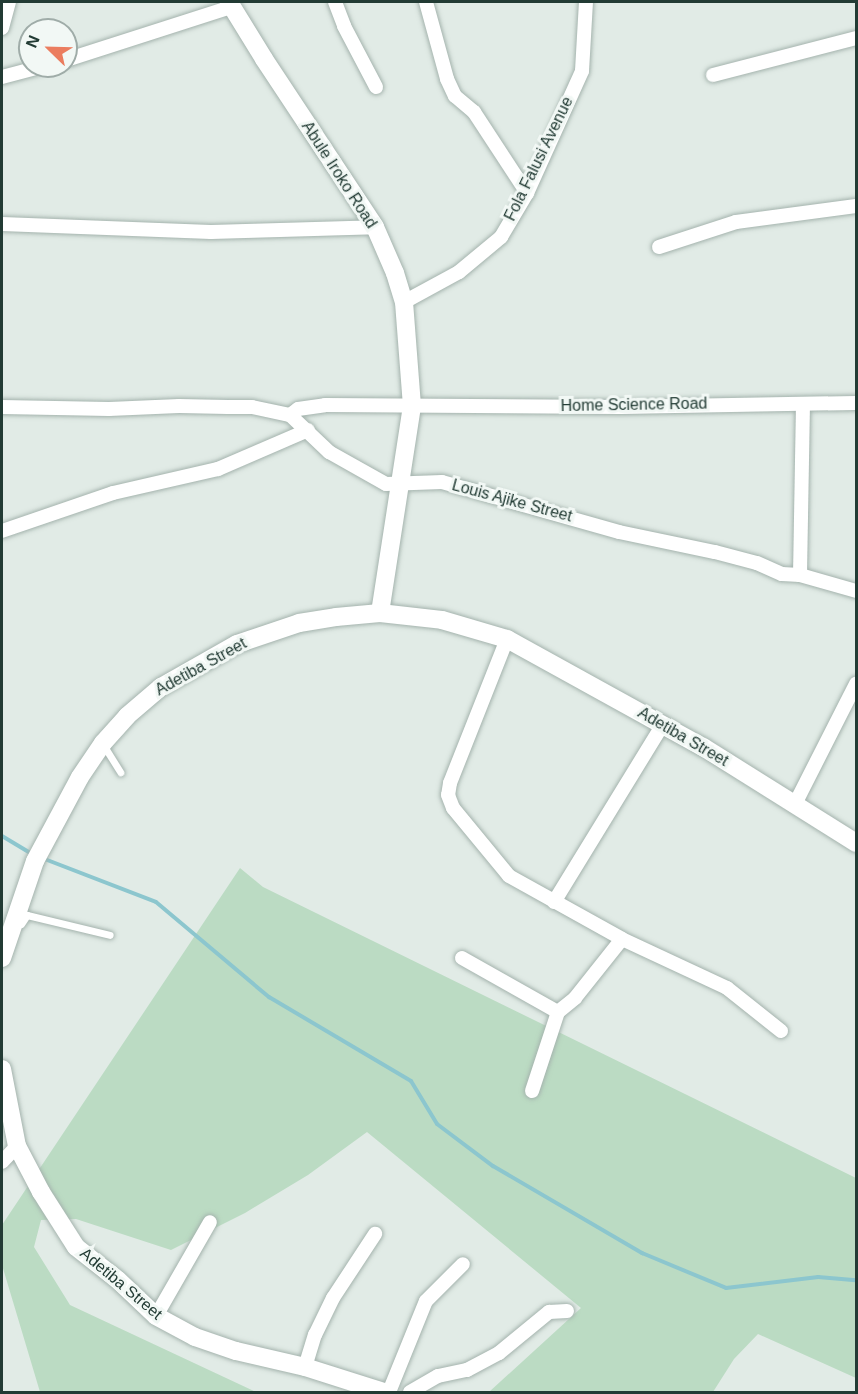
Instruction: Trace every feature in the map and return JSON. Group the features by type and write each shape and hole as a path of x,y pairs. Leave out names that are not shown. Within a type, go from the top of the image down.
{"street":[{"path":"2,28 9,2"},
{"path":"335,2 376,87"},
{"path":"426,2 447,79 455,96 474,112 527,193"},
{"name":"Fola Falusi Avenue","path":"404,302 459,272 501,237 527,193 582,71 586,2"},
{"path":"78,56 230,4"},
{"name":"Abule Iroko Road","path":"230,4 375,227 395,273 404,302 412,406 380,613"},
{"path":"713,75 856,38"},
{"path":"2,77 18,73"},
{"path":"659,247 736,222 856,207"},
{"path":"2,224 211,232 375,227"},
{"name":"Home Science Road","path":"290,415 298,409 325,405 856,403"},
{"path":"800,575 803,404"},
{"name":"Louis Ajike Street","path":"2,407 109,409 208,406 252,408 290,415 309,430 329,452 386,484 442,482 619,532 715,552 757,563 782,573 800,575 856,591"},
{"path":"2,531 113,493 218,469 309,430"},
{"name":"Adetiba Street","path":"2,956 35,861 80,777 103,743 127,716 161,687 237,644 298,623 380,613 442,620 507,639 663,724 856,843"},
{"path":"507,639 450,783 448,795 453,808 509,876 622,939 727,987 781,1030"},
{"path":"795,804 856,684"},
{"path":"554,902 663,724"},
{"path":"532,1091 558,1012 575,998 622,939"},
{"path":"462,958 558,1012"},
{"name":"Adetiba Street","path":"2,1069 17,1146 41,1192 76,1247 118,1280 156,1316 195,1337 236,1351 305,1366 384,1392"},
{"path":"2,1162 17,1146"},
{"path":"156,1316 210,1222"},
{"path":"305,1366 315,1335 333,1298 375,1234"},
{"path":"389,1392 426,1301 463,1264"},
{"path":"410,1392 438,1376 467,1370 499,1353 549,1312 567,1311"}],"lane":[{"path":"103,743 120,772"},
{"path":"2,956 27,915 110,935"}],"green space":[{"path":"240,868 263,887 856,1178 856,1378 758,1334 734,1359 713,1392 489,1392 581,1308 367,1132 308,1175 245,1213 171,1250 76,1219 41,1220 34,1247 70,1305 256,1392 40,1392 2,1265 2,1225"}],"waterway":[{"path":"2,836 32,854"},
{"path":"42,858 156,902 269,997 411,1081 437,1124 493,1166 642,1253 726,1288 818,1277 856,1280"}]}
